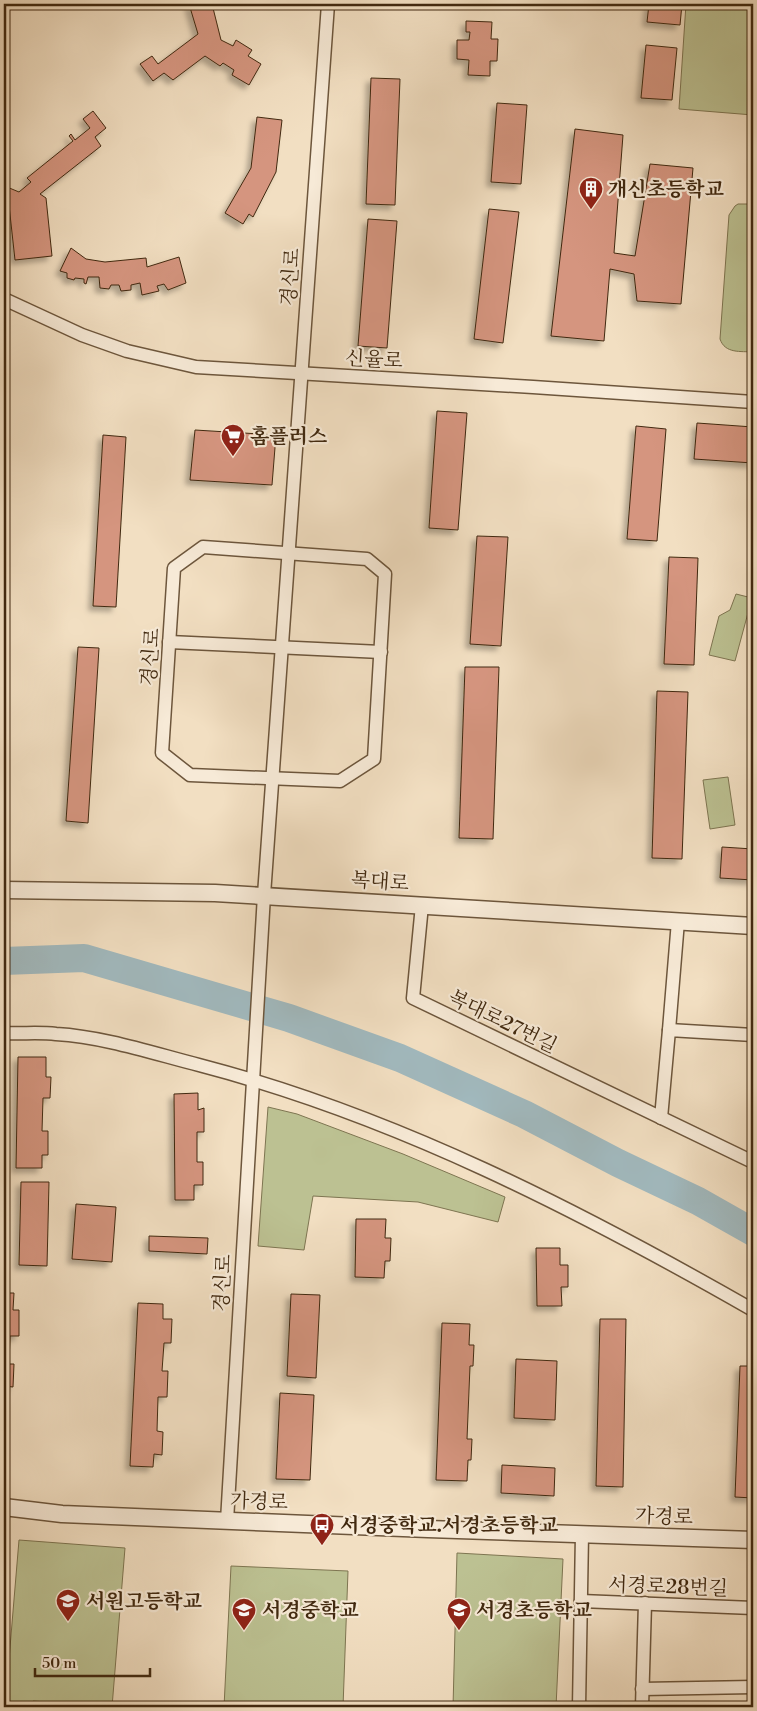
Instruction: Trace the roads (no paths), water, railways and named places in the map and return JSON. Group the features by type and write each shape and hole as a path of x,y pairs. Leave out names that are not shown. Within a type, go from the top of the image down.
{"street":[{"name":"경신로","path":"227,1521 264,896 328,4"},
{"name":"신율로","path":"4,299 82,335 128,351 196,367 753,402"},
{"name":"경신로","path":"202,547 367,559 386,574 374,759 340,781 190,775 162,753 169,642 174,568 202,547"},
{"path":"169,642 381,652"},
{"name":"복대로","path":"4,890 215,892 753,926"},
{"name":"복대로27번길","path":"422,905 413,998 662,1118"},
{"path":"678,921 662,1118 753,1162"},
{"path":"669,1030 753,1035"},
{"path":"4,1034 57,1034 116,1043 253,1079 399,1132 490,1172 562,1207 753,1310"},
{"name":"가경로","path":"4,1507 62,1514 753,1540"},
{"path":"579,1707 582,1534"},
{"name":"서경로28번길","path":"581,1601 753,1608"},
{"path":"642,1707 645,1603"},
{"path":"642,1689 753,1687"}],"waterway":[{"path":"4,961 84,958 289,1018 400,1058 524,1114 618,1163 698,1201 753,1232"}],"place":[{"name":"개신초등학교","path":"591,210"},
{"name":"홈플러스","path":"233,457"},
{"name":"서경중학교.서경초등학교","path":"322,1546"},
{"name":"서원고등학교","path":"68,1622"},
{"name":"서경중학교","path":"244,1631"},
{"name":"서경초등학교","path":"459,1631"}]}
